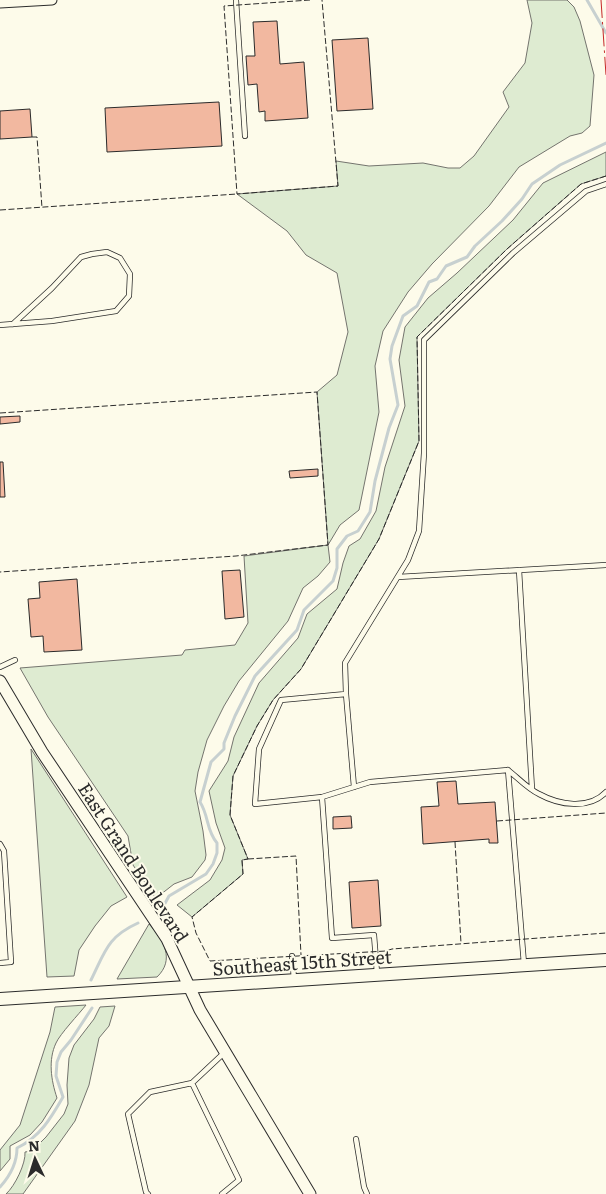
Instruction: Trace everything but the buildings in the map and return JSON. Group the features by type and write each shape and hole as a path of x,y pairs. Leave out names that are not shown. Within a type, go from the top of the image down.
{"main road":[{"name":"Southeast 15th Street","path":"0,999 606,960"}],"street":[{"path":"0,3 52,0"},
{"name":"East Grand Boulevard","path":"0,681 42,752 167,939 200,1010 310,1194"}],"lane":[{"path":"236,0 245,136"},
{"path":"354,787 345,663 408,560 420,531 424,453 424,340 513,253 586,191 606,184"},
{"path":"0,325 13,324 52,321 116,311 129,296 130,274 120,258 108,252 81,257 52,288 13,324"},
{"path":"398,577 606,565"},
{"path":"519,570 532,789"},
{"path":"0,667 15,660"},
{"path":"346,694 281,700 259,749 256,804 322,797 370,782 508,770 538,794 562,803 586,804 606,792"},
{"path":"508,770 524,965"},
{"path":"322,797 332,938 374,935 378,974"},
{"path":"0,844 4,852 11,962 0,963"},
{"path":"292,956 294,980"},
{"path":"148,1194 128,1114 150,1092 192,1083 226,1052"},
{"path":"192,1083 239,1180 222,1194"},
{"path":"356,1139 364,1187 367,1194"}],"green space":[{"path":"527,0 567,0 574,7 580,21 594,75 590,126 582,133 570,136 519,167 489,206 432,264 408,292 383,331 375,366 379,412 359,510 340,525 328,545 317,392 337,375 348,332 337,273 306,255 287,231 237,194 338,186 336,161 369,166 423,163 448,168 460,168 474,156 509,107 503,92 525,63 532,23"},
{"path":"606,152 606,176 581,184 507,249 417,337 419,441 379,539 301,669 273,700 257,726 233,776 230,815 248,859 242,860 243,874 192,917 177,905 210,880 222,860 225,848 216,823 209,791 228,761 234,737 259,683 298,638 307,614 337,589 349,546 360,539 376,511 385,467 405,406 399,360 405,327 428,298 513,220 543,183"},
{"path":"328,545 330,562 318,576 303,588 288,621 239,681 207,740 195,791 203,831 205,860 192,877 174,884 160,895 154,896 133,865 128,836 48,717 20,668 182,655 185,650 235,645 248,623 244,556"},
{"path":"31,749 127,897 111,906 95,926 79,950 74,976 47,977"},
{"path":"149,924 163,943 165,950 165,964 162,970 157,977 117,979"},
{"path":"86,1005 56,1043 52,1056 51,1070 57,1098 42,1122 30,1135 10,1146 10,1159 0,1171 0,1150 20,1125 50,1032 55,1007"},
{"path":"115,1006 109,1026 99,1038 89,1085 75,1121 23,1194 6,1194 13,1186 19,1174 24,1162 25,1152 32,1151 64,1114 68,1104 69,1058 74,1045 94,1019 100,1007"}],"waterway":[{"path":"587,0 606,33"},
{"path":"163,907 169,896 206,874 213,864 217,853 217,843 213,838 200,802 211,762 224,749 224,743 235,716 255,676 297,630 304,610 333,581 337,568 337,549 347,536 358,531 370,512 375,481 389,428 398,405 390,359 392,346 403,316 417,306 429,282 437,279 446,266 467,257 475,246 522,199 532,184 560,165 606,143"},
{"path":"91,980 108,946 120,934 138,923"},
{"path":"0,1187 12,1169 16,1159 17,1148 38,1133 63,1097 56,1076 57,1062 61,1052 92,1008"}],"fence":[{"path":"310,0 224,6 237,194 338,186 322,0"},
{"path":"32,137 37,137 42,208"},
{"path":"606,176 581,184 507,249 417,337 419,441 379,539 301,669 273,700 257,726 233,776 230,815 248,859 242,860 243,874 192,917 196,933 210,961 386,951 392,949 606,933"},
{"path":"0,210 237,194"},
{"path":"0,413 317,392 328,545 236,556 0,572"},
{"path":"497,821 606,813"},
{"path":"455,842 461,943"},
{"path":"248,859 296,856 301,955"}],"power":[{"path":"601,0 606,75"}]}
